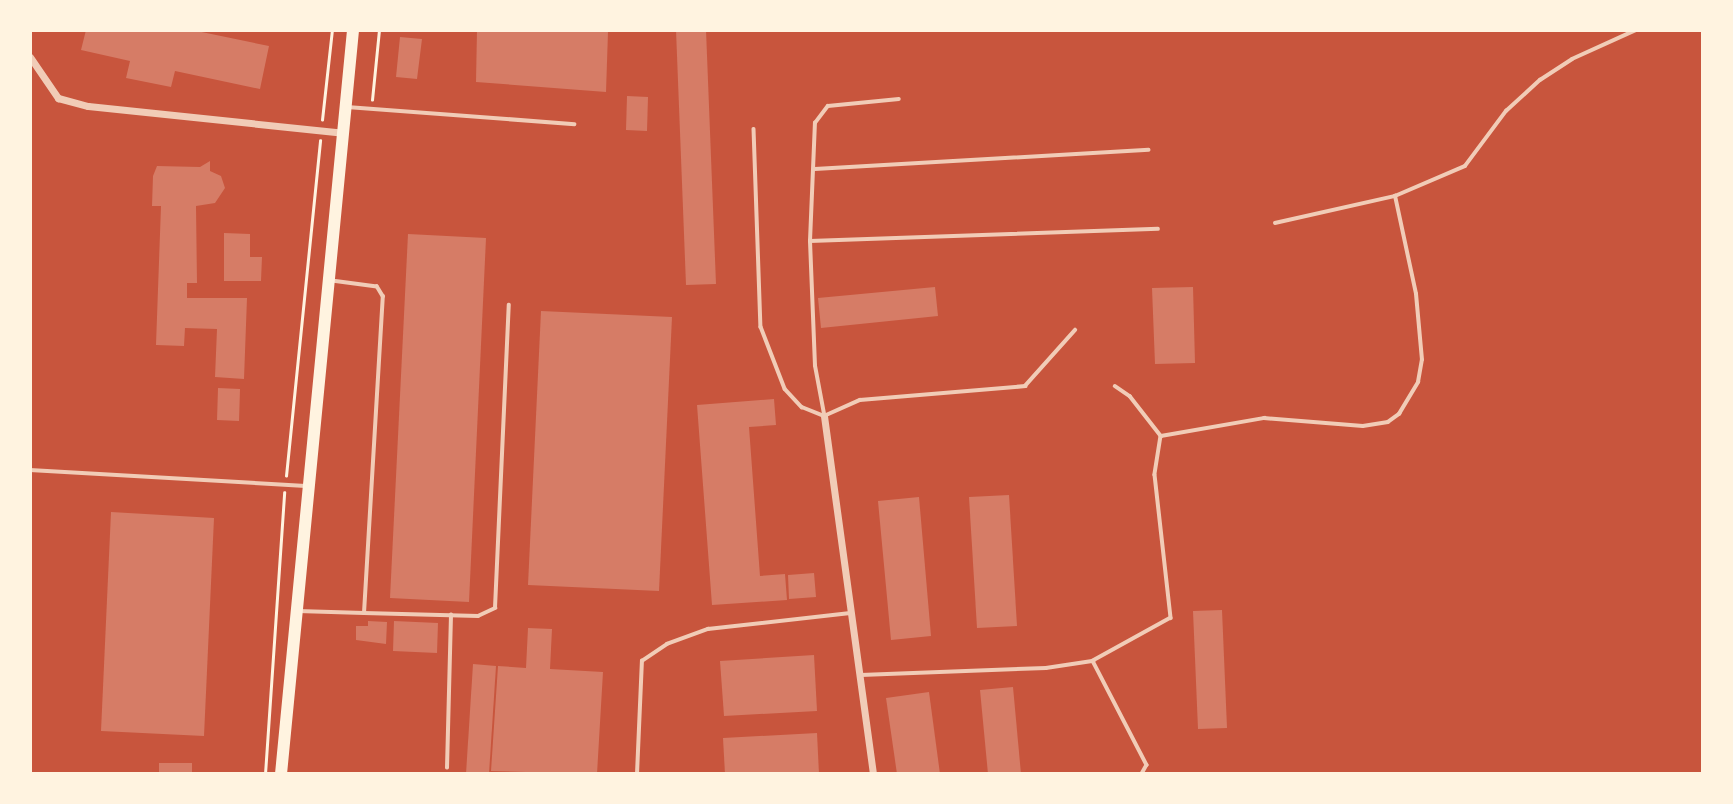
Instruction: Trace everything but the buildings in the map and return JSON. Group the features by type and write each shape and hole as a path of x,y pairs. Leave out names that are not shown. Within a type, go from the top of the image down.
{"main road":[{"path":"281,774 353,30"}],"street":[{"path":"30,57 58,97 88,106 343,133"},
{"path":"824,416 873,774"}],"lane":[{"path":"1275,223 1395,196 1465,166 1506,111 1540,80 1572,59 1636,30"},
{"path":"824,416 815,366 810,241 815,123 828,106 899,99"},
{"path":"345,107 574,124"},
{"path":"754,129 761,327 785,389 802,407 824,416 860,400 1025,386 1075,330"},
{"path":"815,169 1147,150"},
{"path":"1161,436 1264,418 1363,426 1388,422 1399,414 1418,382 1422,360 1416,294 1395,196"},
{"path":"810,241 1158,229"},
{"path":"329,280 377,287 383,297 364,613"},
{"path":"296,611 451,615 489,614 495,608 509,305"},
{"path":"860,675 1046,668 1093,661 1171,618 1155,475 1161,436 1130,396 1115,386"},
{"path":"30,470 308,486"},
{"path":"637,774 642,661 667,644 708,629 852,613"},
{"path":"447,768 451,615"},
{"path":"1093,661 1147,765 1142,774"}],"path":[{"path":"265,774 285,485 332,30"},
{"path":"371,109 379,30"}]}
